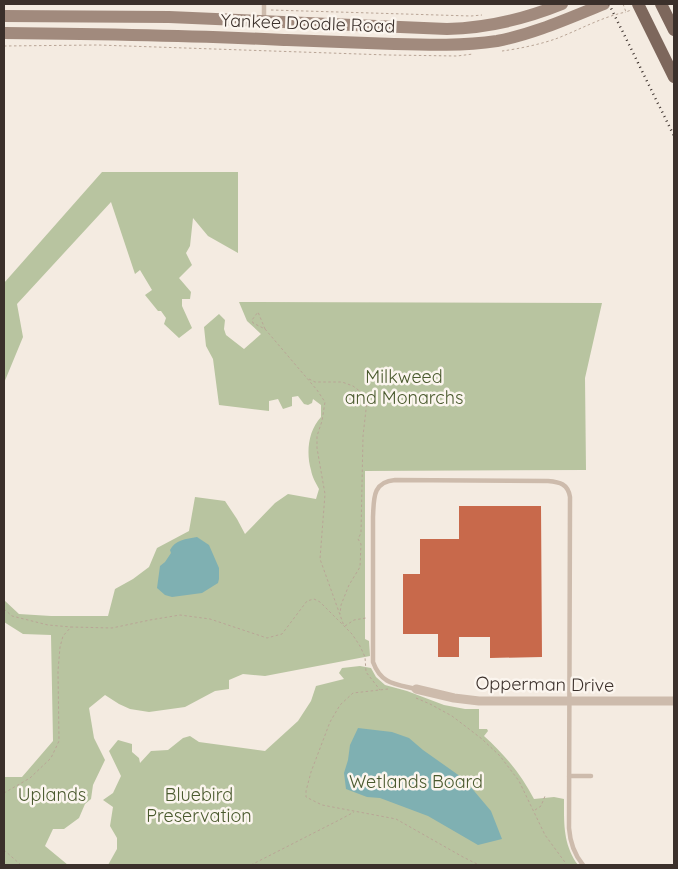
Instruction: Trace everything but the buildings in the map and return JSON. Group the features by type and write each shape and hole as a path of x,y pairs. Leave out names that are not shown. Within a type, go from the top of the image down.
{"main road":[{"name":"Yankee Doodle Road","path":"4,16 168,17 423,29 463,29 495,25 562,4"},
{"name":"Yankee Doodle Road","path":"4,33 214,36 430,45 480,43 532,32 604,4"},
{"path":"638,4 674,77"},
{"path":"661,4 674,30"},
{"path":"123,34 127,29 249,31 261,28 264,22"},
{"path":"279,39 279,34 287,31 418,32 423,29"}],"street":[{"name":"Opperman Drive","path":"414,693 479,701 674,701"}],"lane":[{"path":"264,4 264,22"},
{"path":"414,693 383,679 373,662 373,517 374,497 378,488 382,484 395,480 548,481 558,482 565,486 569,490 570,497 569,828 570,841 575,854 583,865"},
{"path":"569,776 591,776"}],"path":[{"path":"265,329 252,320 258,312 265,329 326,402 317,436 317,448 325,494 320,559 344,626"},
{"path":"307,378 315,382 342,382 353,386 361,392 366,401 363,436 362,533 358,539 361,544 360,567 340,605 340,615"},
{"path":"4,609 12,616 48,625 72,627 112,628 180,615 210,619 267,638 282,634 307,602 314,599 320,602 352,634 365,656 366,672 380,690"},
{"path":"344,626 354,620 368,617"},
{"path":"4,793 30,778 51,758 58,741 60,647 63,636 72,627"},
{"path":"387,688 353,693 340,705 330,722 311,772 306,797 322,805 396,819 479,865"},
{"path":"414,693 452,716 482,739 500,756 519,781 545,834 567,865"},
{"path":"534,810 541,806 545,796"},
{"path":"250,865 344,818 354,811"},
{"path":"4,850 21,865"}],"green space":[{"path":"102,172 238,172 238,253 208,236 193,218 190,246 186,253 192,265 179,278 191,292 190,299 182,299 182,306 192,328 179,338 164,324 166,318 145,295 152,290 140,270 135,274 111,202 17,304 23,337 4,383 4,283"},
{"name":"Milkweed and Monarchs","path":"239,302 602,303 585,378 586,470 365,471 365,639 369,641 370,656 265,676 243,674 229,680 229,689 215,691 185,707 149,712 130,709 105,695 89,708 94,738 105,760 93,785 91,799 85,804 79,818 64,829 53,829 45,846 68,865 5,865 4,775 5,777 22,777 53,741 51,635 23,634 4,622 4,600 19,614 108,616 115,589 149,567 157,548 189,531 195,497 225,501 245,534 275,503 288,494 316,499 319,489 309,463 309,442 313,429 321,417 321,405 313,399 312,403 304,404 298,396 292,397 292,406 283,409 278,399 269,401 269,411 219,405 213,359 206,346 204,327 219,314 225,320 224,329 226,335 244,349 261,334 247,321"},
{"name":"Wetlands Board","path":"360,666 371,668 376,677 385,685 444,705 465,709 479,709 479,729 487,729 488,731 484,736 512,765 534,799 554,797 564,799 564,825 567,841 569,849 578,865 108,865 117,849 117,838 110,826 113,807 103,800 113,793 121,776 109,751 118,740 132,744 132,752 139,758 140,763 151,751 168,750 183,738 190,736 199,742 265,751 298,721 311,701 316,686 344,679 339,673 342,668"}],"water":[{"path":"197,537 209,545 219,568 218,583 202,593 172,597 165,595 157,588 160,566 165,562 175,544 181,540"},
{"path":"358,728 392,732 409,738 464,779 491,811 502,839 478,845 428,816 380,798 367,797 346,789 344,773 350,745"}],"railway":[{"path":"609,4 674,136"}],"park label":[{"name":"Uplands","path":"52,794"},
{"name":"Bluebird Preservation","path":"199,804"}]}
